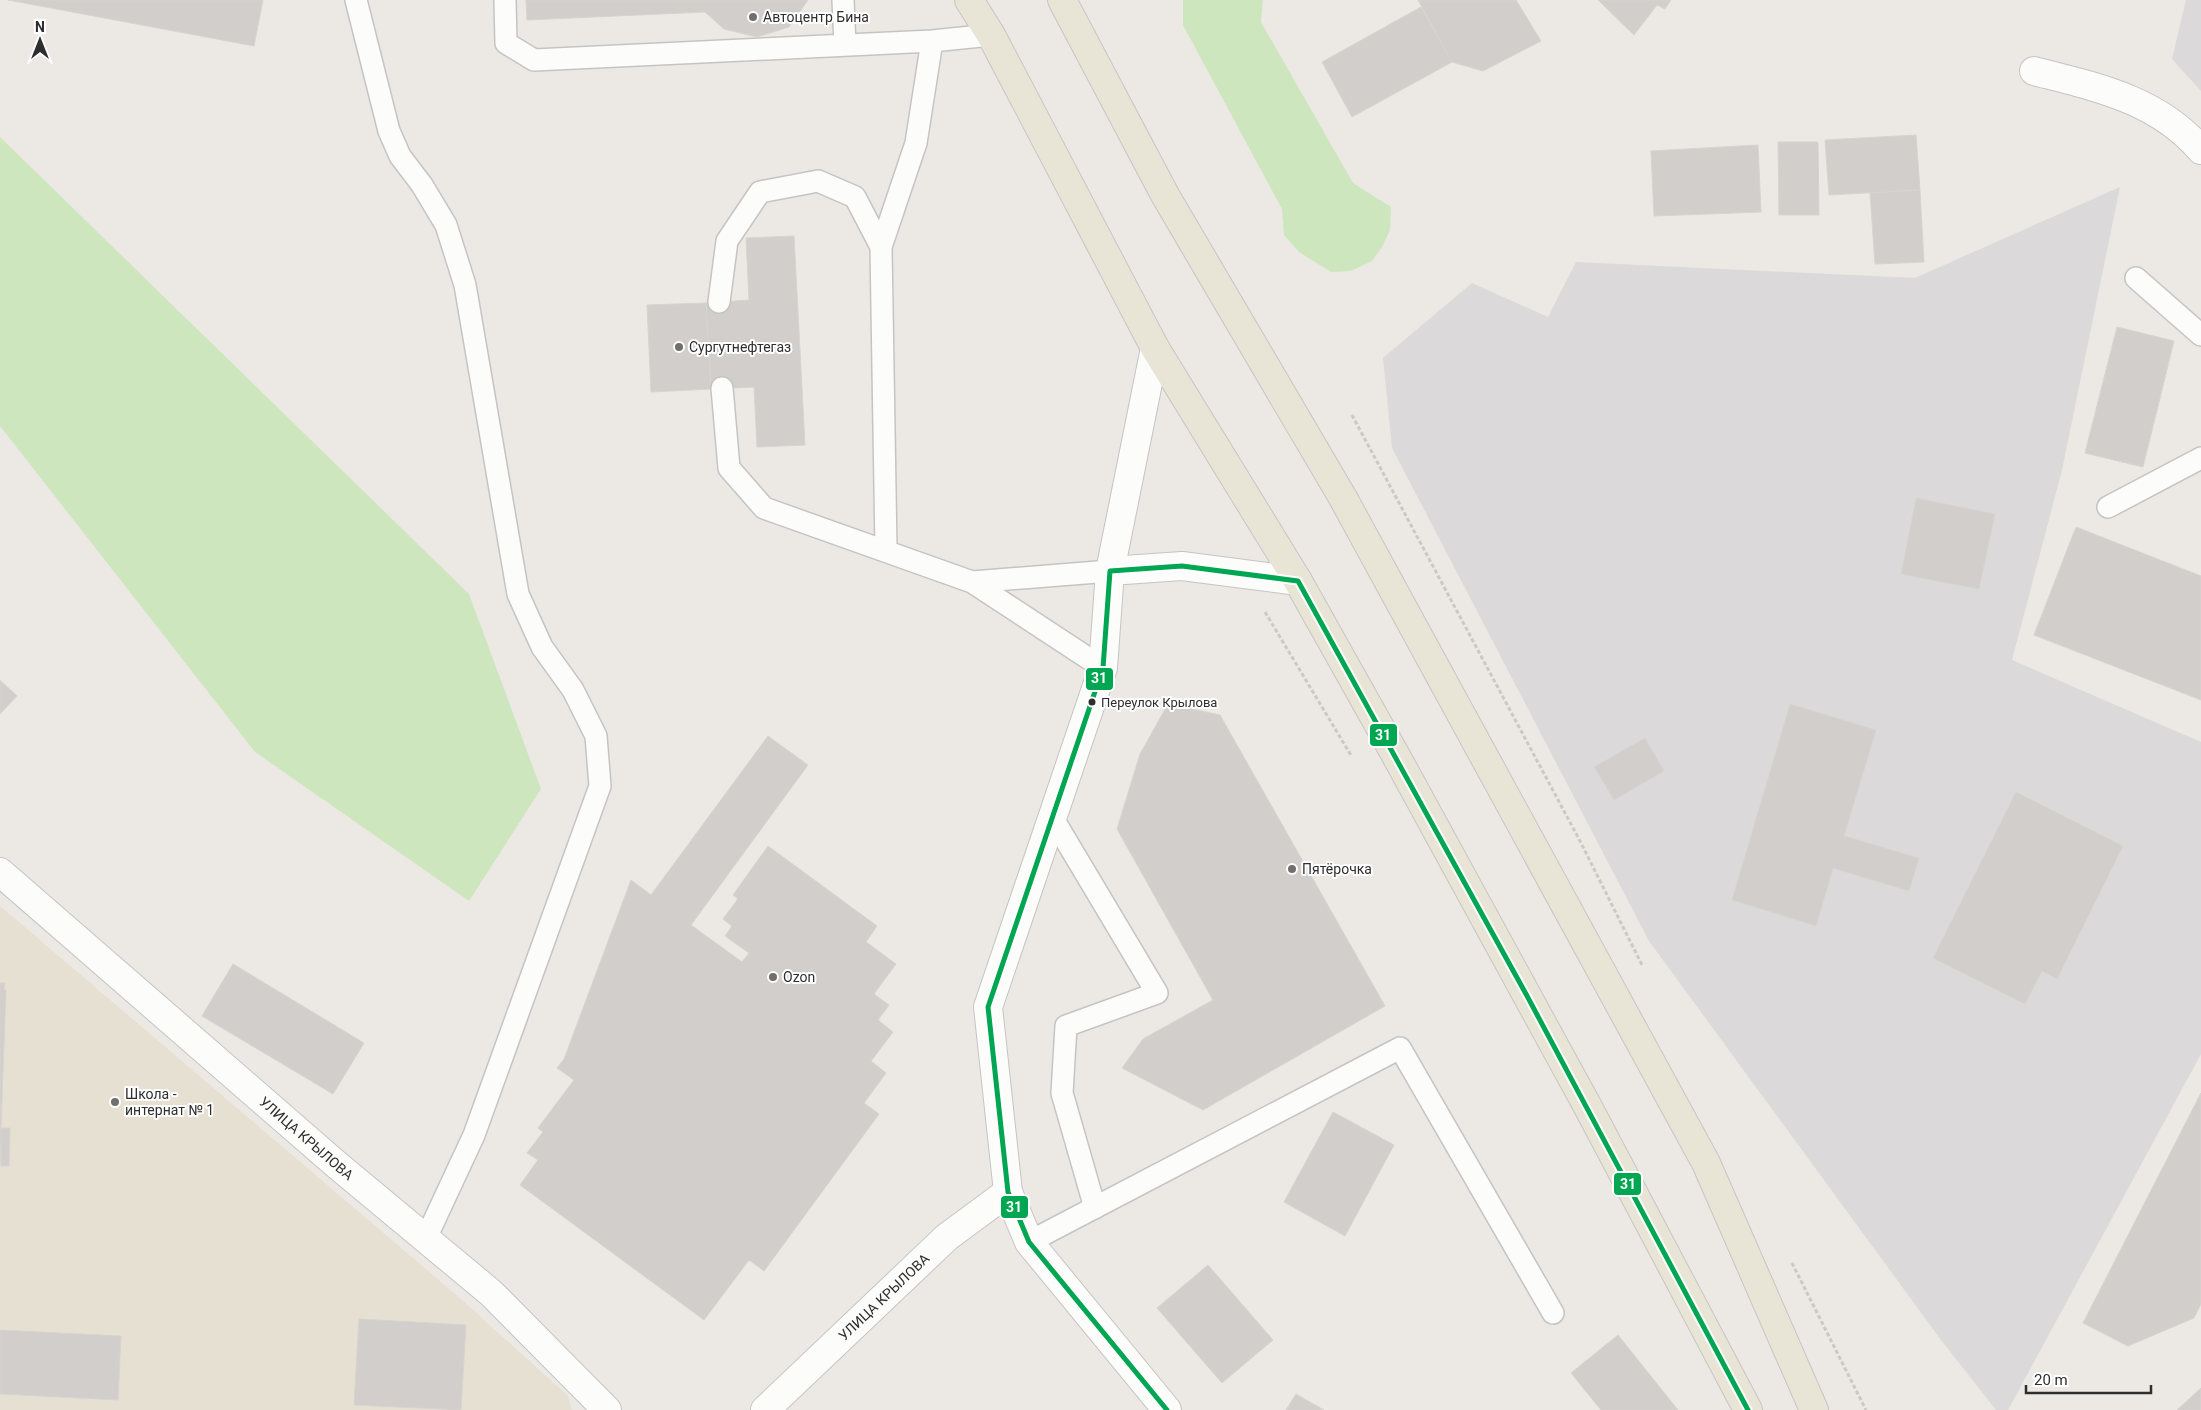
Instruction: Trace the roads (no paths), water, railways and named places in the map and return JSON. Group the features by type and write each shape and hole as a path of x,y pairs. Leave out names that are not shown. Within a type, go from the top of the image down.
{"main road":[{"path":"969,0 991,35 1155,348 1298,581 1395,754 1565,1066 1748,1410"},
{"path":"1062,0 1166,195 1343,498 1706,1163 1814,1410"}],"street":[{"path":"2034,71 2118,93 2170,120 2201,150"},
{"path":"1155,348 1110,571 1103,668 988,1007 1008,1192 1029,1242 1167,1410"},
{"path":"1110,571 1182,566 1298,581"},
{"name":"УЛИЦА КРЫЛОВА","path":"0,872 337,1165 491,1293 607,1410"},
{"name":"УЛИЦА КРЫЛОВА","path":"765,1410 947,1237 1008,1192"}],"lane":[{"path":"356,0 389,131 400,156 422,185 446,225 465,285 518,594 542,647 573,690 596,736 600,786 474,1135 426,1238"},
{"path":"505,0 506,43 534,60 932,41 991,35"},
{"path":"843,0 845,45"},
{"path":"886,550 881,247 916,143 932,41"},
{"path":"719,302 727,241 760,192 818,182 856,198 881,247"},
{"path":"2136,278 2201,335"},
{"path":"722,388 729,468 764,508 972,582 1103,668"},
{"path":"2108,507 2201,458"},
{"path":"972,582 1110,571"},
{"path":"1052,817 1157,992 1066,1026 1062,1093 1095,1208"},
{"path":"1029,1242 1400,1048 1553,1313"}],"place":[{"name":"Автоцентр Бина","path":"753,17"},
{"name":"Сургутнефтегаз","path":"679,347"},
{"name":"Переулок Крылова","path":"1092,702"},
{"name":"Пятёрочка","path":"1292,869"},
{"name":"Ozon","path":"773,977"},
{"name":"Школа - интернат № 1","path":"115,1102"}]}
